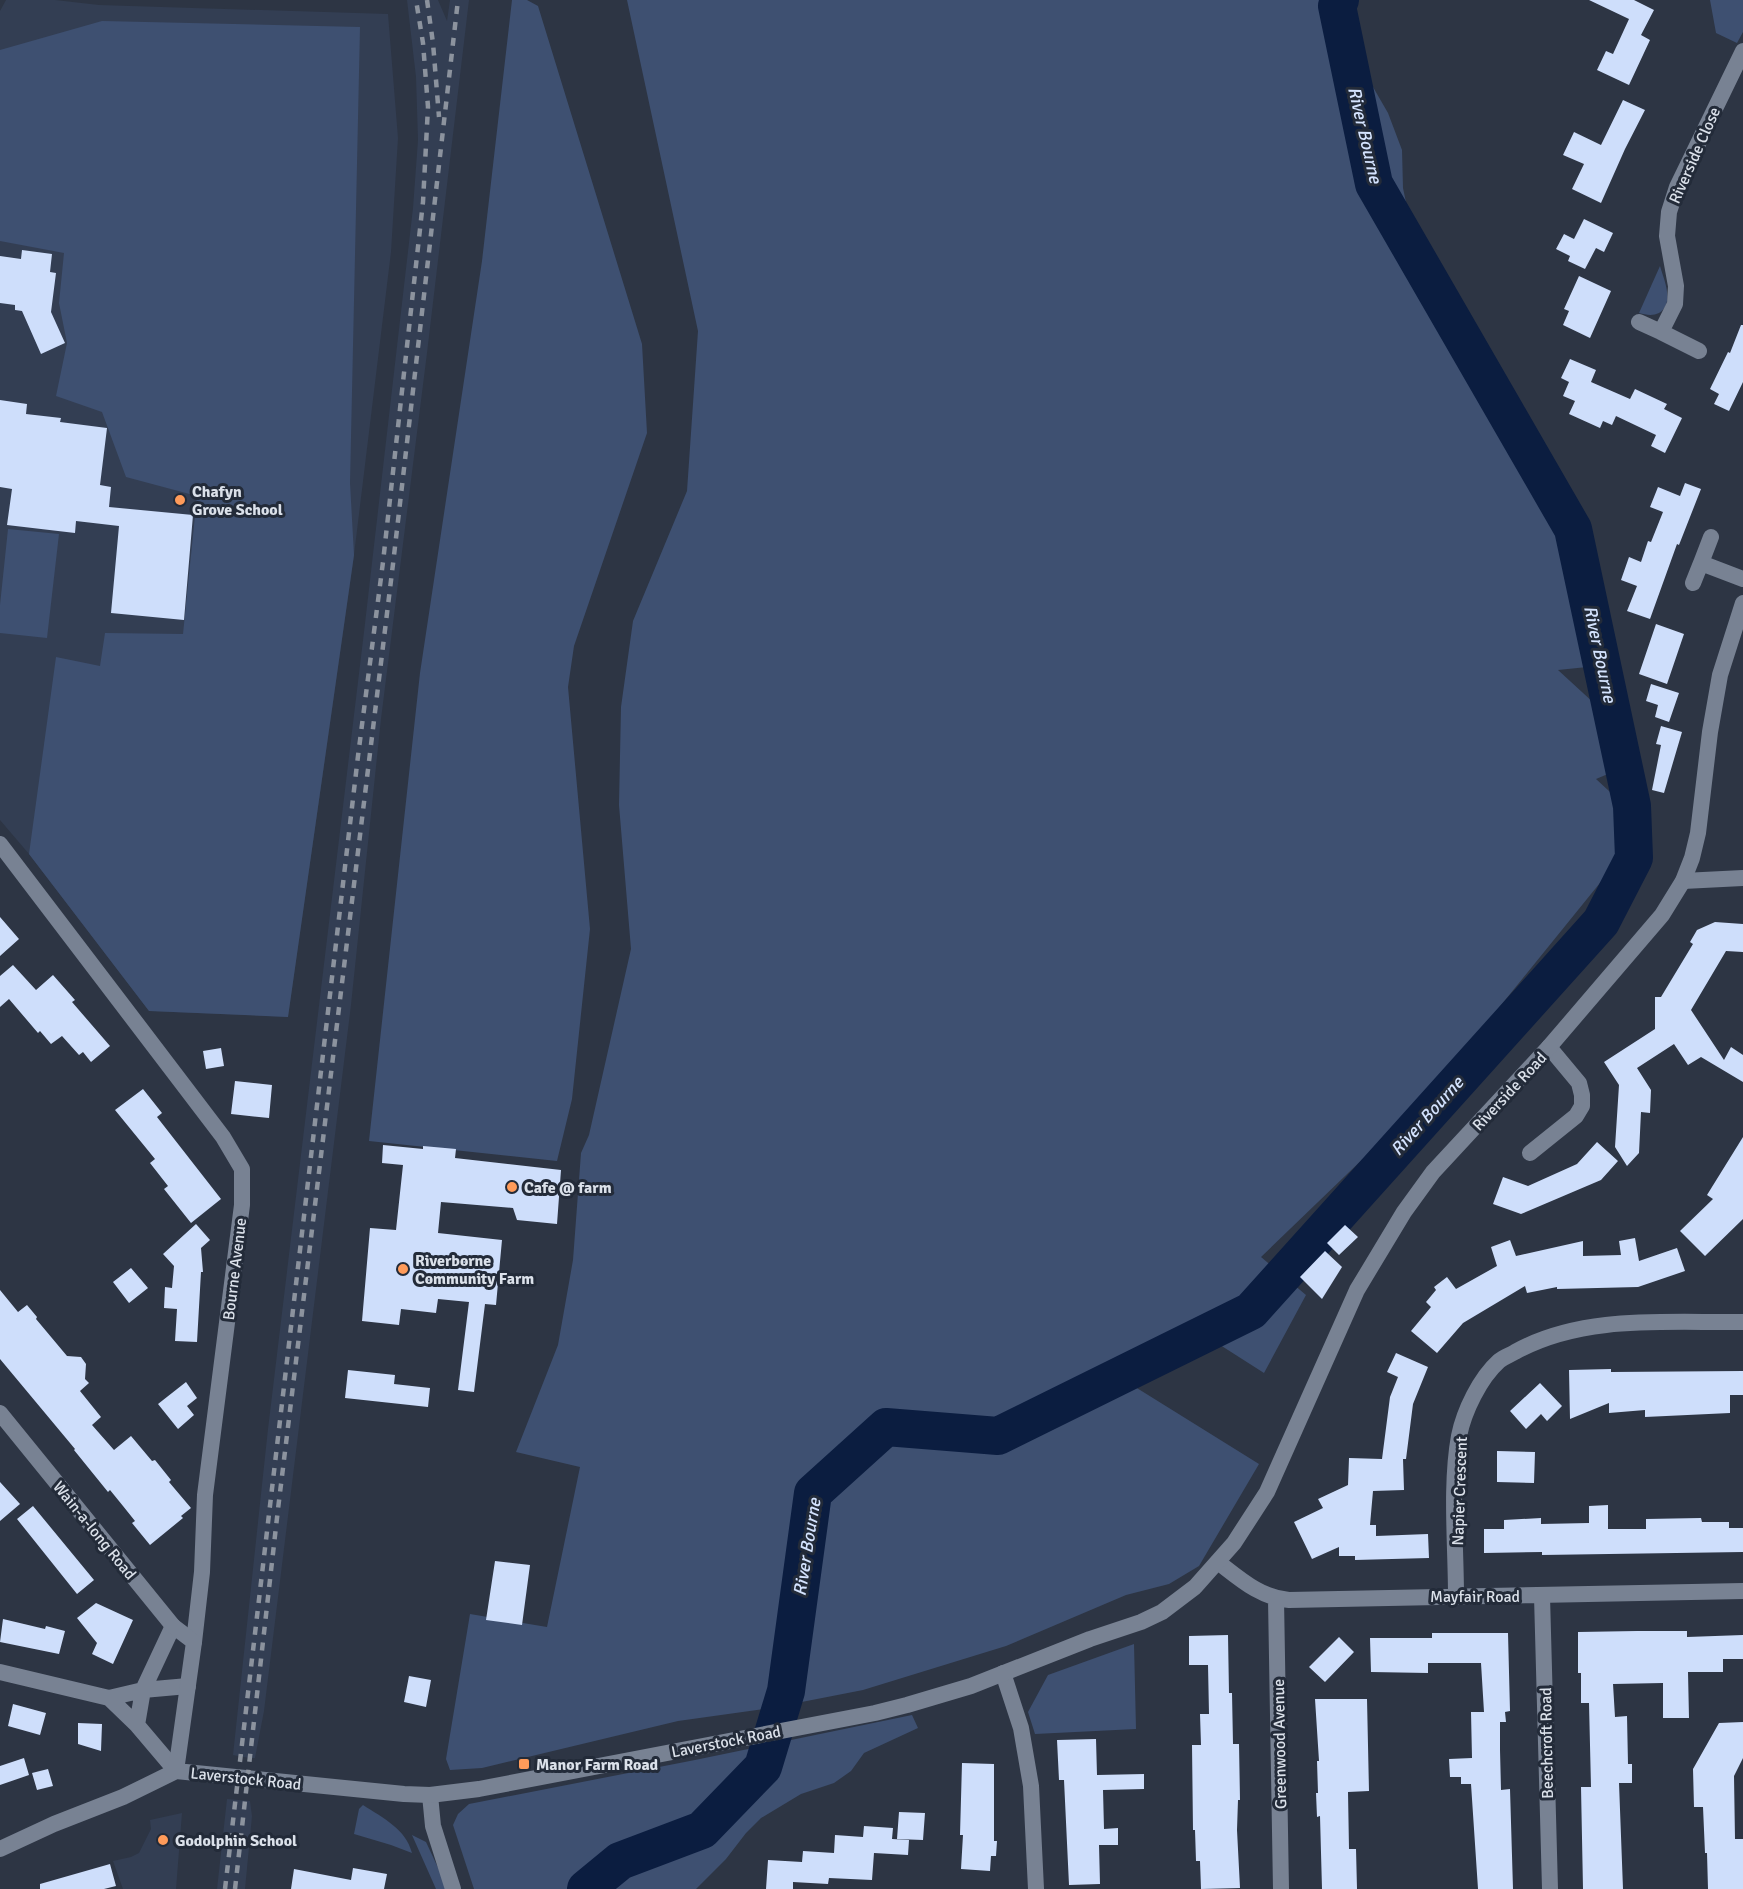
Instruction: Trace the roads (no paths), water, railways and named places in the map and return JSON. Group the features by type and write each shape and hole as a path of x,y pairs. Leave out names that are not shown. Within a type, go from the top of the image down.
{"street":[{"name":"Riverside Close","path":"1661,332 1675,304 1676,286 1667,236 1669,212 1677,187 1743,51"},
{"path":"1640,322 1699,351"},
{"path":"1693,583 1711,537"},
{"path":"1701,563 1743,579"},
{"name":"Riverside Road","path":"1218,1562 1251,1520 1268,1492 1357,1290 1404,1212 1433,1172 1549,1047 1662,915 1683,881 1698,833 1710,732 1720,675 1743,603"},
{"name":"Bourne Avenue","path":"0,844 223,1137 242,1169 242,1205 205,1495 202,1572 176,1771"},
{"path":"1683,881 1743,878"},
{"path":"1530,1153 1576,1116 1582,1106 1579,1083 1549,1047"},
{"name":"Napier Crescent","path":"1456,1596 1455,1499 1459,1437 1465,1414 1475,1393 1500,1361 1534,1341 1571,1330 1615,1324 1743,1322"},
{"name":"Wain-a-long Road","path":"0,1413 173,1626 194,1642"},
{"name":"Mayfair Road","path":"1218,1562 1256,1590 1276,1599 1743,1591"},
{"name":"Laverstock Road","path":"0,1849 123,1797 176,1771 429,1795 479,1789 907,1705 1003,1673 1162,1612 1195,1587 1218,1562"},
{"name":"Beechcroft Road","path":"1542,1596 1550,1889"},
{"name":"Greenwood Avenue","path":"1276,1599 1281,1889"},
{"path":"137,1725 143,1690 173,1626"},
{"path":"0,1672 109,1698 143,1690 188,1686"},
{"path":"1003,1673 1021,1728 1031,1786 1036,1889"},
{"path":"109,1698 137,1725 176,1771"},
{"path":"429,1795 433,1826 453,1889"}],"waterway":[{"name":"River Bourne","path":"586,1889 620,1861 702,1830 763,1767 786,1691 813,1493 886,1427 998,1436 1251,1311 1601,922 1634,858 1632,806 1573,529 1374,184 1337,6 1340,0"}],"railway":[{"path":"225,1889 358,756 383,562 423,202 428,107 423,43 416,0"},
{"path":"427,0 439,117"},
{"path":"235,1889 278,1509 393,564 458,0"}],"place":[{"name":"Chafyn Grove School","path":"180,500"},
{"name":"Cafe @ farm","path":"512,1187"},
{"name":"Riverborne Community Farm","path":"403,1269"},
{"name":"Manor Farm Road","path":"524,1764"},
{"name":"Godolphin School","path":"163,1840"}]}
